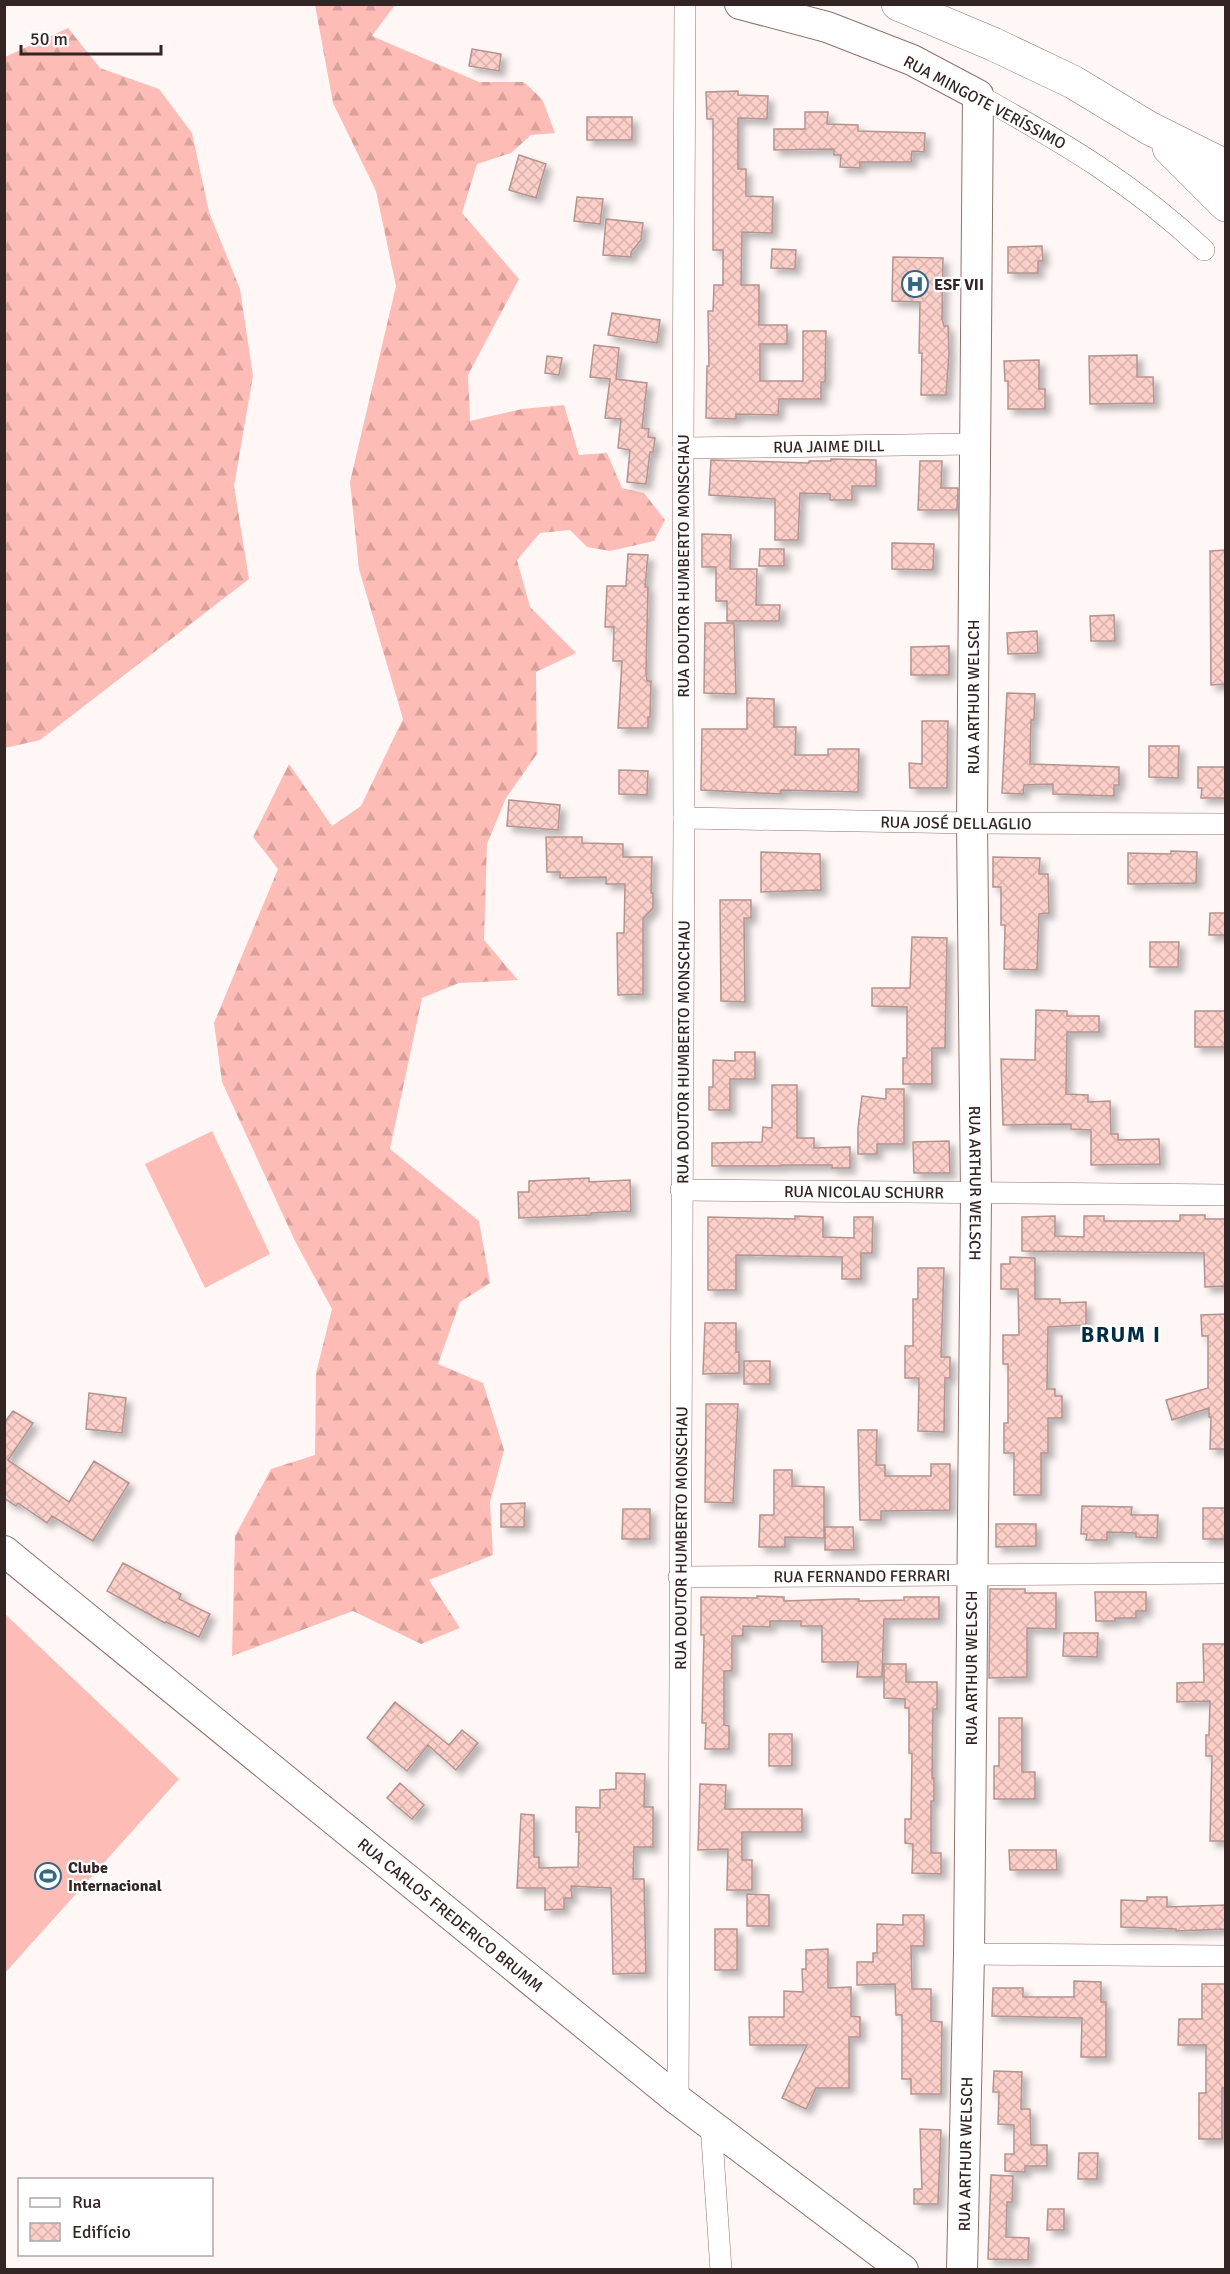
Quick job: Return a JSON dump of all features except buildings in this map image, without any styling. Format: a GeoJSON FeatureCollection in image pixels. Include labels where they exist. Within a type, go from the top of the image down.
{"type":"FeatureCollection","features":[{"type":"Feature","properties":{"kind":"highway"},"geometry":{"type":"LineString","coordinates":[[898,4],[993,44],[1073,82],[1149,128],[1223,166]]}},
{"type":"Feature","properties":{"kind":"highway"},"geometry":{"type":"LineString","coordinates":[[1149,128],[1226,205]]}},
{"type":"Feature","properties":{"kind":"street","name":"RUA DOUTOR HUMBERTO MONSCHAU"},"geometry":{"type":"LineString","coordinates":[[678,2100],[685,4]]}},
{"type":"Feature","properties":{"kind":"street","name":"RUA MINGOTE VERÍSSIMO"},"geometry":{"type":"LineString","coordinates":[[740,4],[827,27],[912,60],[1062,142],[1112,174],[1156,207],[1204,250]]}},
{"type":"Feature","properties":{"kind":"street","name":"RUA ARTHUR WELSCH"},"geometry":{"type":"LineString","coordinates":[[962,2270],[969,1954],[976,1194],[972,823],[978,96]]}},
{"type":"Feature","properties":{"kind":"street","name":"RUA JAIME DILL"},"geometry":{"type":"LineString","coordinates":[[683,448],[974,444]]}},
{"type":"Feature","properties":{"kind":"street","name":"RUA JOSÉ DELLAGLIO"},"geometry":{"type":"LineString","coordinates":[[684,818],[972,823],[1226,824]]}},
{"type":"Feature","properties":{"kind":"street","name":"RUA NICOLAU SCHURR"},"geometry":{"type":"LineString","coordinates":[[681,1190],[1226,1195]]}},
{"type":"Feature","properties":{"kind":"street","name":"RUA CARLOS FREDERICO BRUMM"},"geometry":{"type":"LineString","coordinates":[[4,1551],[678,2100],[903,2270]]}},
{"type":"Feature","properties":{"kind":"street","name":"RUA FERNANDO FERRARI"},"geometry":{"type":"LineString","coordinates":[[679,1577],[971,1573],[1226,1573]]}},
{"type":"Feature","properties":{"kind":"street"},"geometry":{"type":"LineString","coordinates":[[969,1954],[1226,1956]]}},
{"type":"Feature","properties":{"kind":"street"},"geometry":{"type":"LineString","coordinates":[[711,2124],[721,2270]]}},
{"type":"Feature","properties":{"kind":"green space"},"geometry":{"type":"Polygon","coordinates":[[[315,5],[395,5],[372,36],[479,82],[524,82],[542,99],[555,133],[531,135],[511,153],[477,164],[462,213],[519,279],[468,375],[470,421],[522,409],[564,405],[579,455],[607,453],[622,488],[644,493],[665,520],[654,541],[610,551],[587,547],[570,530],[540,533],[517,560],[530,607],[576,653],[536,672],[537,754],[506,798],[487,844],[484,940],[518,980],[459,983],[422,998],[390,1149],[479,1221],[490,1283],[460,1302],[438,1364],[483,1383],[504,1450],[490,1502],[493,1555],[429,1580],[460,1628],[421,1644],[353,1611],[232,1656],[235,1536],[271,1469],[315,1455],[316,1373],[332,1309],[295,1241],[222,1082],[214,1023],[278,869],[253,837],[289,764],[332,826],[361,806],[403,719],[359,569],[350,482],[396,286],[376,191],[333,103],[315,5]]]}},
{"type":"Feature","properties":{"kind":"green space"},"geometry":{"type":"Polygon","coordinates":[[[68,28],[100,68],[159,89],[192,133],[209,212],[240,289],[253,376],[234,486],[249,579],[40,740],[5,748],[5,57],[68,28]]]}},
{"type":"Feature","properties":{"kind":"green space"},"geometry":{"type":"Polygon","coordinates":[[[212,1131],[270,1254],[205,1288],[145,1164],[212,1131]]]}},
{"type":"Feature","properties":{"kind":"green space","name":"Clube Internacional"},"geometry":{"type":"Polygon","coordinates":[[[5,1614],[179,1779],[5,1973],[5,1614]]]}},
{"type":"Feature","properties":{"kind":"place","name":"ESF VII"},"geometry":{"type":"Point","coordinates":[915,284]}},
{"type":"Feature","properties":{"kind":"place","name":"Clube Internacional"},"geometry":{"type":"Point","coordinates":[48,1876]}},
{"type":"Feature","properties":{"kind":"district","name":"BRUM I"},"geometry":{"type":"Point","coordinates":[1121,1334]}}]}
